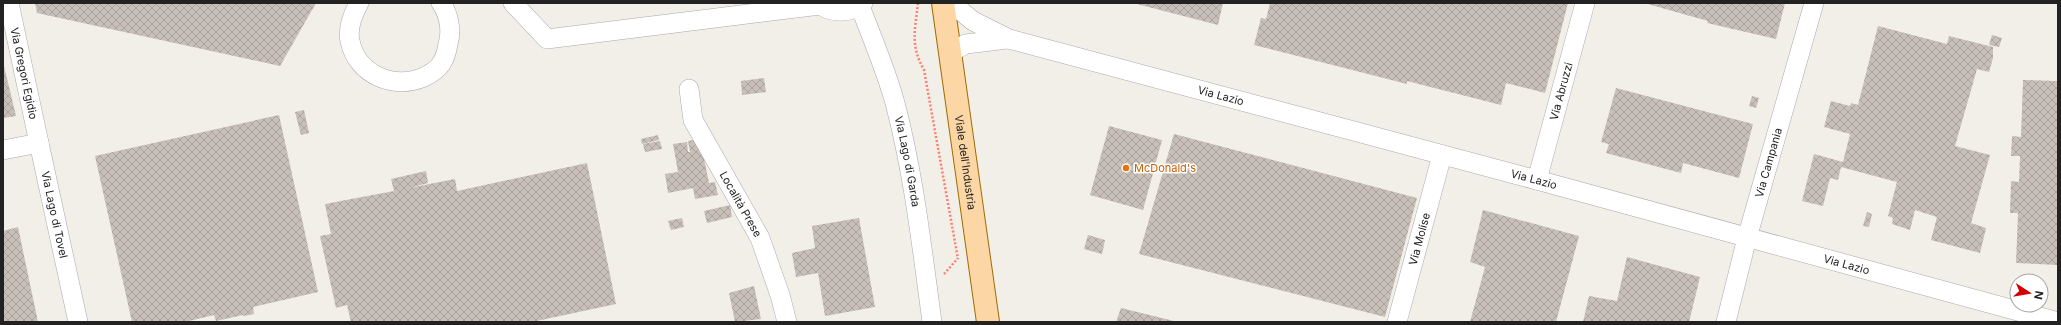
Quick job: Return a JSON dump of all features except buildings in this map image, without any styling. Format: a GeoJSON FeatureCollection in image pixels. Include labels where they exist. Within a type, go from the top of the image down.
{"type":"FeatureCollection","features":[{"type":"Feature","properties":{"kind":"main road","name":"Viale dell'Industria"},"geometry":{"type":"LineString","coordinates":[[943,3],[988,322]]}},
{"type":"Feature","properties":{"kind":"street","name":"Via Gregori Egidio"},"geometry":{"type":"LineString","coordinates":[[9,3],[40,143]]}},
{"type":"Feature","properties":{"kind":"street"},"geometry":{"type":"LineString","coordinates":[[359,3],[353,14],[350,29],[350,41],[355,55],[375,77],[391,82],[406,82],[430,74],[440,65],[450,39],[449,24],[441,3]]}},
{"type":"Feature","properties":{"kind":"street"},"geometry":{"type":"LineString","coordinates":[[513,3],[547,39],[819,4],[829,10],[840,12],[862,5]]}},
{"type":"Feature","properties":{"kind":"street"},"geometry":{"type":"LineString","coordinates":[[951,3],[973,21],[1009,39]]}},
{"type":"Feature","properties":{"kind":"street","name":"Via Abruzzi"},"geometry":{"type":"LineString","coordinates":[[1537,180],[1585,3]]}},
{"type":"Feature","properties":{"kind":"street","name":"Via Campania"},"geometry":{"type":"LineString","coordinates":[[1726,322],[1746,238],[1814,3]]}},
{"type":"Feature","properties":{"kind":"street","name":"Via Lago di Garda"},"geometry":{"type":"LineString","coordinates":[[862,5],[897,111],[910,172],[932,322]]}},
{"type":"Feature","properties":{"kind":"street"},"geometry":{"type":"LineString","coordinates":[[949,53],[966,44],[1009,39]]}},
{"type":"Feature","properties":{"kind":"street","name":"Via Lazio"},"geometry":{"type":"LineString","coordinates":[[1009,39],[1537,180],[2058,322]]}},
{"type":"Feature","properties":{"kind":"street","name":"Località Prese"},"geometry":{"type":"LineString","coordinates":[[689,89],[693,120],[760,238],[788,322]]}},
{"type":"Feature","properties":{"kind":"street"},"geometry":{"type":"LineString","coordinates":[[3,150],[40,143]]}},
{"type":"Feature","properties":{"kind":"street","name":"Via Lago di Tovel"},"geometry":{"type":"LineString","coordinates":[[40,143],[78,322]]}},
{"type":"Feature","properties":{"kind":"street","name":"Via Molise"},"geometry":{"type":"LineString","coordinates":[[1397,322],[1442,155]]}},
{"type":"Feature","properties":{"kind":"path"},"geometry":{"type":"LineString","coordinates":[[918,3],[914,24],[914,42],[917,58],[924,70],[960,265]]}},
{"type":"Feature","properties":{"kind":"place","name":"McDonald's"},"geometry":{"type":"Point","coordinates":[1126,168]}}]}
